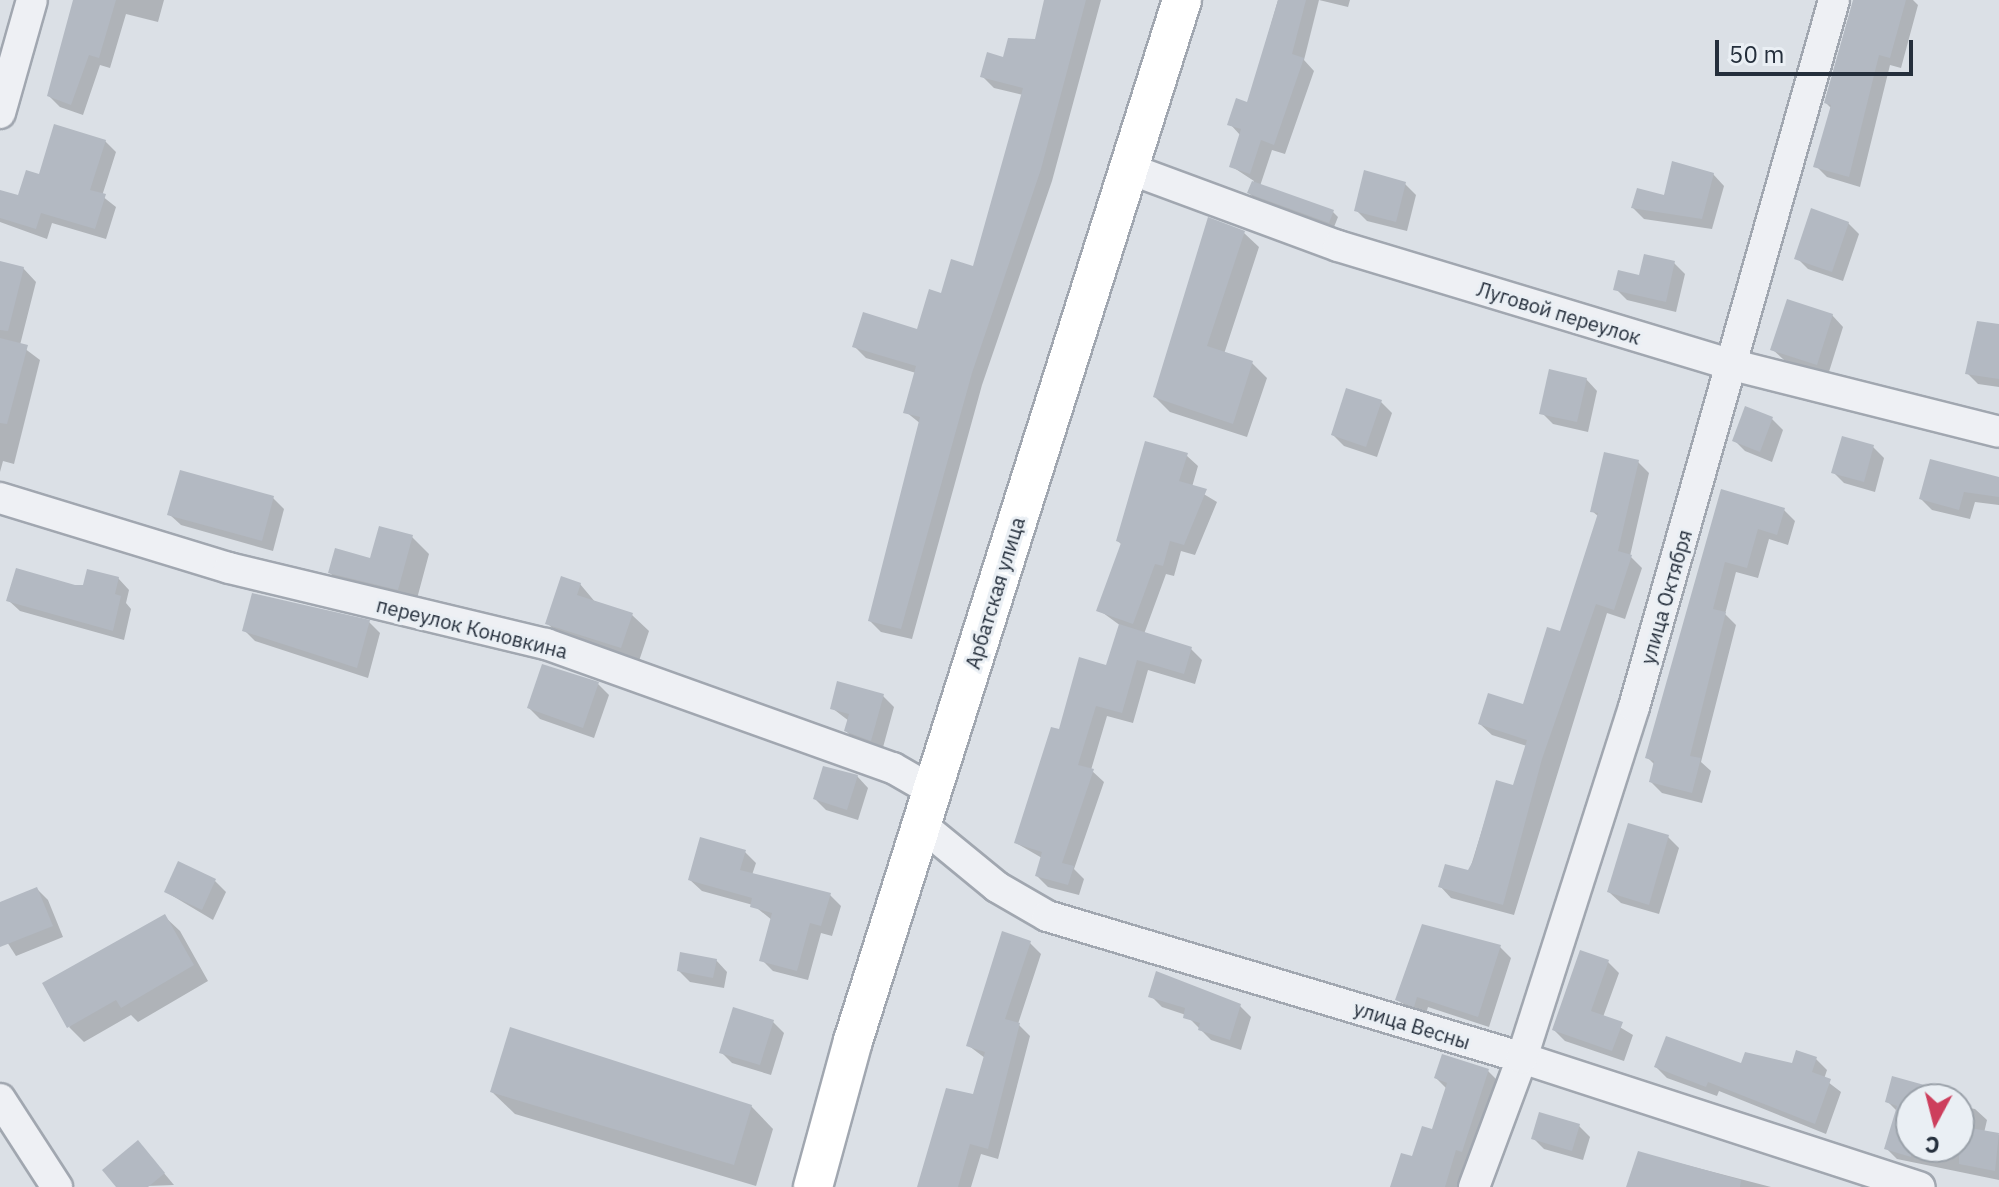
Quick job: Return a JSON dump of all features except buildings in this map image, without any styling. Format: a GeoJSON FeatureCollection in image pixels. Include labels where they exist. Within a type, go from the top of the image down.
{"type":"FeatureCollection","features":[{"type":"Feature","properties":{"kind":"main road","name":"Арбатская улица"},"geometry":{"type":"LineString","coordinates":[[813,1187],[853,1041],[1182,0]]}},
{"type":"Feature","properties":{"kind":"street"},"geometry":{"type":"LineString","coordinates":[[0,113],[32,0]]}},
{"type":"Feature","properties":{"kind":"street","name":"улица Октября"},"geometry":{"type":"LineString","coordinates":[[1474,1187],[1522,1058],[1634,707],[1834,0]]}},
{"type":"Feature","properties":{"kind":"street","name":"Луговой переулок"},"geometry":{"type":"LineString","coordinates":[[1127,168],[1338,246],[1733,365],[1908,414],[1999,432]]}},
{"type":"Feature","properties":{"kind":"street","name":"переулок Коновкина"},"geometry":{"type":"LineString","coordinates":[[0,498],[229,568],[546,644],[893,768],[928,809]]}},
{"type":"Feature","properties":{"kind":"street","name":"улица Весны"},"geometry":{"type":"LineString","coordinates":[[928,809],[997,887],[1047,916],[1522,1058],[1920,1187]]}},
{"type":"Feature","properties":{"kind":"street"},"geometry":{"type":"LineString","coordinates":[[0,1099],[57,1187]]}}]}
